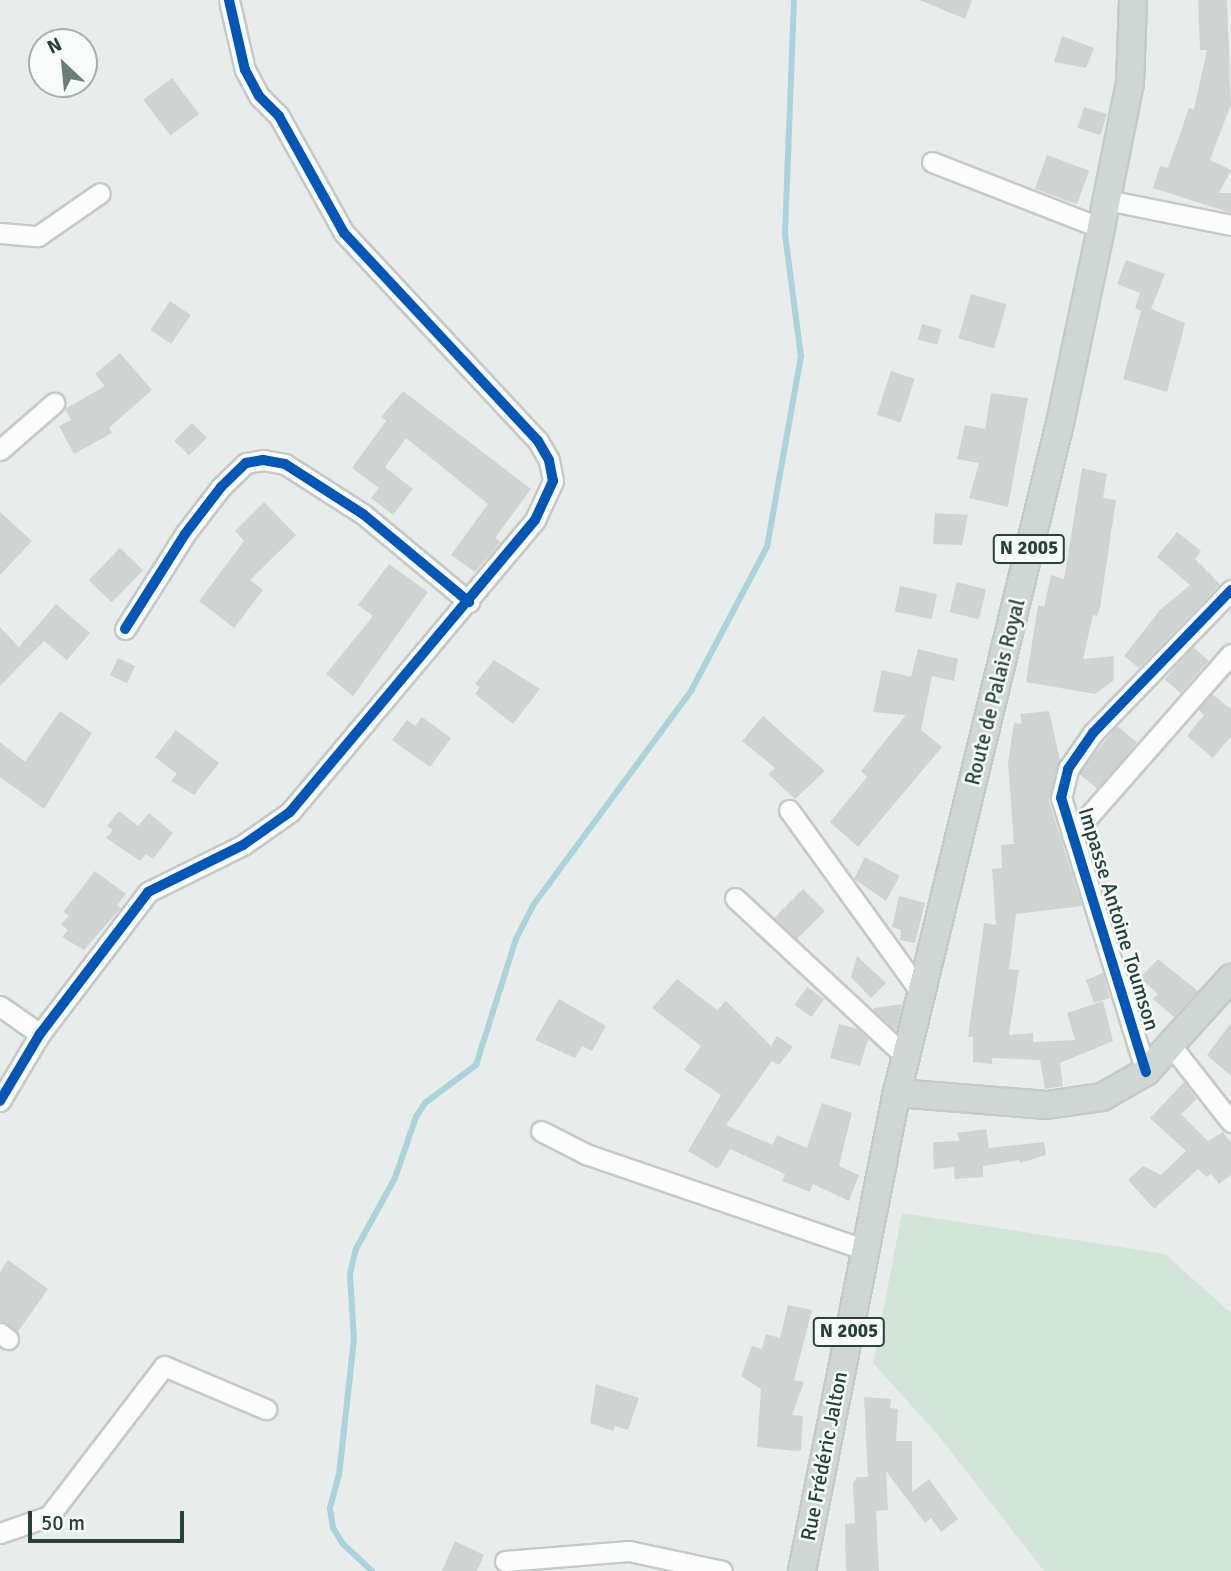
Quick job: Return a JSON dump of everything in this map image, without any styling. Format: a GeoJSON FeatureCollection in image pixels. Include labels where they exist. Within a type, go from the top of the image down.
{"type":"FeatureCollection","features":[{"type":"Feature","properties":{"kind":"main road","name":"Route de Palais Royal"},"geometry":{"type":"LineString","coordinates":[[897,1093],[1057,436],[1130,83],[1133,0]]}},
{"type":"Feature","properties":{"kind":"main road"},"geometry":{"type":"LineString","coordinates":[[897,1093],[1033,1104],[1079,1102],[1125,1086],[1146,1072],[1231,978]]}},
{"type":"Feature","properties":{"kind":"main road","name":"Rue Frédéric Jalton"},"geometry":{"type":"LineString","coordinates":[[802,1571],[897,1093]]}},
{"type":"Feature","properties":{"kind":"street"},"geometry":{"type":"LineString","coordinates":[[0,1101],[40,1034],[148,892],[243,845],[290,812],[469,602],[547,499],[553,481],[549,460],[538,442],[344,233],[285,127],[245,70],[229,0]]}},
{"type":"Feature","properties":{"kind":"street"},"geometry":{"type":"LineString","coordinates":[[932,163],[1101,228]]}},
{"type":"Feature","properties":{"kind":"street"},"geometry":{"type":"LineString","coordinates":[[0,233],[38,236],[100,194]]}},
{"type":"Feature","properties":{"kind":"street"},"geometry":{"type":"LineString","coordinates":[[1107,200],[1231,225]]}},
{"type":"Feature","properties":{"kind":"street"},"geometry":{"type":"LineString","coordinates":[[0,450],[54,403]]}},
{"type":"Feature","properties":{"kind":"street"},"geometry":{"type":"LineString","coordinates":[[125,629],[185,534],[221,487],[246,463],[263,460],[285,464],[363,514],[469,602]]}},
{"type":"Feature","properties":{"kind":"street","name":"Impasse Antoine Toumson"},"geometry":{"type":"LineString","coordinates":[[1146,1072],[1061,798],[1068,769],[1093,733],[1231,590]]}},
{"type":"Feature","properties":{"kind":"street"},"geometry":{"type":"LineString","coordinates":[[1072,835],[1231,654]]}},
{"type":"Feature","properties":{"kind":"street"},"geometry":{"type":"LineString","coordinates":[[789,810],[922,994]]}},
{"type":"Feature","properties":{"kind":"street"},"geometry":{"type":"LineString","coordinates":[[735,898],[906,1057]]}},
{"type":"Feature","properties":{"kind":"street"},"geometry":{"type":"LineString","coordinates":[[0,1006],[40,1034]]}},
{"type":"Feature","properties":{"kind":"street"},"geometry":{"type":"LineString","coordinates":[[1170,1045],[1231,1122]]}},
{"type":"Feature","properties":{"kind":"street"},"geometry":{"type":"LineString","coordinates":[[541,1131],[586,1154],[866,1250]]}},
{"type":"Feature","properties":{"kind":"street"},"geometry":{"type":"LineString","coordinates":[[0,1533],[49,1516],[93,1463],[155,1373],[168,1365],[266,1409]]}},
{"type":"Feature","properties":{"kind":"street"},"geometry":{"type":"LineString","coordinates":[[505,1561],[619,1551],[722,1571]]}},
{"type":"Feature","properties":{"kind":"green space"},"geometry":{"type":"Polygon","coordinates":[[[902,1213],[1165,1254],[1231,1313],[1231,1571],[1044,1571],[938,1435],[873,1363],[902,1213]]]}},
{"type":"Feature","properties":{"kind":"building"},"geometry":{"type":"Polygon","coordinates":[[[920,0],[972,0],[965,19],[920,0]]]}},
{"type":"Feature","properties":{"kind":"building"},"geometry":{"type":"Polygon","coordinates":[[[1198,0],[1227,0],[1231,104],[1210,160],[1231,170],[1219,193],[1231,193],[1231,213],[1153,188],[1160,166],[1168,168],[1189,108],[1194,109],[1207,50],[1200,50],[1198,0]]]}},
{"type":"Feature","properties":{"kind":"building"},"geometry":{"type":"Polygon","coordinates":[[[1062,36],[1094,48],[1086,68],[1054,62],[1062,36]]]}},
{"type":"Feature","properties":{"kind":"building"},"geometry":{"type":"Polygon","coordinates":[[[172,78],[199,114],[170,136],[143,100],[172,78]]]}},
{"type":"Feature","properties":{"kind":"building"},"geometry":{"type":"Polygon","coordinates":[[[1084,107],[1107,114],[1101,135],[1078,128],[1084,107]]]}},
{"type":"Feature","properties":{"kind":"building"},"geometry":{"type":"Polygon","coordinates":[[[1047,155],[1089,170],[1077,204],[1035,189],[1047,155]]]}},
{"type":"Feature","properties":{"kind":"building"},"geometry":{"type":"Polygon","coordinates":[[[1126,260],[1165,274],[1151,309],[1185,323],[1167,392],[1123,379],[1141,311],[1135,308],[1140,293],[1117,284],[1126,260]]]}},
{"type":"Feature","properties":{"kind":"building"},"geometry":{"type":"Polygon","coordinates":[[[971,294],[1007,304],[994,348],[958,338],[971,294]]]}},
{"type":"Feature","properties":{"kind":"building"},"geometry":{"type":"Polygon","coordinates":[[[170,301],[191,315],[171,344],[150,330],[170,301]]]}},
{"type":"Feature","properties":{"kind":"building"},"geometry":{"type":"Polygon","coordinates":[[[922,324],[941,329],[937,345],[918,339],[922,324]]]}},
{"type":"Feature","properties":{"kind":"building"},"geometry":{"type":"Polygon","coordinates":[[[120,353],[152,390],[109,428],[112,433],[74,454],[59,426],[71,420],[65,409],[105,386],[95,374],[120,353]]]}},
{"type":"Feature","properties":{"kind":"building"},"geometry":{"type":"Polygon","coordinates":[[[891,371],[915,379],[901,422],[877,415],[891,371]]]}},
{"type":"Feature","properties":{"kind":"building"},"geometry":{"type":"Polygon","coordinates":[[[403,391],[531,489],[495,538],[501,542],[475,572],[451,555],[488,504],[406,438],[385,467],[413,489],[393,515],[371,498],[379,488],[352,468],[386,421],[381,417],[403,391]]]}},
{"type":"Feature","properties":{"kind":"building"},"geometry":{"type":"Polygon","coordinates":[[[991,393],[1028,398],[1008,507],[969,498],[979,463],[957,459],[965,425],[985,429],[991,393]]]}},
{"type":"Feature","properties":{"kind":"building"},"geometry":{"type":"Polygon","coordinates":[[[192,423],[207,438],[189,456],[174,441],[192,423]]]}},
{"type":"Feature","properties":{"kind":"building"},"geometry":{"type":"Polygon","coordinates":[[[1082,468],[1107,474],[1103,498],[1116,500],[1100,607],[1097,616],[1093,615],[1083,659],[1114,656],[1114,680],[1095,694],[1026,682],[1038,605],[1044,607],[1051,575],[1064,579],[1082,468]]]}},
{"type":"Feature","properties":{"kind":"building"},"geometry":{"type":"Polygon","coordinates":[[[264,502],[296,535],[250,580],[263,590],[234,628],[199,601],[244,541],[235,531],[264,502]]]}},
{"type":"Feature","properties":{"kind":"building"},"geometry":{"type":"Polygon","coordinates":[[[0,512],[32,541],[0,575],[0,512]]]}},
{"type":"Feature","properties":{"kind":"building"},"geometry":{"type":"Polygon","coordinates":[[[935,513],[968,515],[962,545],[933,544],[935,513]]]}},
{"type":"Feature","properties":{"kind":"building"},"geometry":{"type":"Polygon","coordinates":[[[1177,532],[1201,551],[1195,559],[1220,584],[1139,668],[1124,656],[1160,610],[1190,585],[1157,557],[1177,532]]]}},
{"type":"Feature","properties":{"kind":"building"},"geometry":{"type":"Polygon","coordinates":[[[120,548],[143,570],[112,603],[89,580],[120,548]]]}},
{"type":"Feature","properties":{"kind":"building"},"geometry":{"type":"Polygon","coordinates":[[[389,564],[428,592],[353,696],[326,674],[373,616],[358,605],[389,564]]]}},
{"type":"Feature","properties":{"kind":"building"},"geometry":{"type":"Polygon","coordinates":[[[957,582],[986,589],[979,619],[950,612],[957,582]]]}},
{"type":"Feature","properties":{"kind":"building"},"geometry":{"type":"Polygon","coordinates":[[[900,586],[937,594],[932,619],[895,611],[900,586]]]}},
{"type":"Feature","properties":{"kind":"building"},"geometry":{"type":"Polygon","coordinates":[[[56,604],[90,633],[67,660],[44,641],[0,686],[0,627],[19,647],[56,604]]]}},
{"type":"Feature","properties":{"kind":"building"},"geometry":{"type":"Polygon","coordinates":[[[1193,647],[1209,661],[1181,693],[1165,679],[1193,647]]]}},
{"type":"Feature","properties":{"kind":"building"},"geometry":{"type":"Polygon","coordinates":[[[918,649],[958,659],[954,681],[932,676],[921,730],[942,747],[858,847],[830,822],[867,777],[861,771],[906,715],[873,712],[882,670],[911,677],[918,649]]]}},
{"type":"Feature","properties":{"kind":"building"},"geometry":{"type":"Polygon","coordinates":[[[118,658],[135,666],[127,683],[110,675],[118,658]]]}},
{"type":"Feature","properties":{"kind":"building"},"geometry":{"type":"Polygon","coordinates":[[[494,660],[540,689],[513,724],[475,694],[480,687],[475,684],[494,660]]]}},
{"type":"Feature","properties":{"kind":"building"},"geometry":{"type":"Polygon","coordinates":[[[1212,694],[1231,709],[1231,736],[1213,758],[1187,736],[1204,715],[1199,710],[1212,694]]]}},
{"type":"Feature","properties":{"kind":"building"},"geometry":{"type":"Polygon","coordinates":[[[60,711],[92,733],[44,809],[0,777],[0,742],[25,762],[60,711]]]}},
{"type":"Feature","properties":{"kind":"building"},"geometry":{"type":"Polygon","coordinates":[[[1049,711],[1060,760],[1049,801],[1082,906],[1016,914],[1009,969],[1019,970],[1009,1035],[1033,1033],[1033,1042],[1075,1040],[1067,1013],[1103,1001],[1113,1041],[1060,1063],[1063,1086],[1045,1089],[1040,1060],[992,1058],[992,1064],[973,1062],[973,1037],[968,1037],[984,923],[996,925],[992,869],[1002,868],[1001,845],[1014,844],[1008,763],[1014,723],[1022,724],[1020,714],[1049,711]]]}},
{"type":"Feature","properties":{"kind":"building"},"geometry":{"type":"Polygon","coordinates":[[[763,716],[825,771],[795,799],[768,774],[775,768],[742,741],[763,716]]]}},
{"type":"Feature","properties":{"kind":"building"},"geometry":{"type":"Polygon","coordinates":[[[422,717],[451,738],[430,767],[392,740],[407,720],[415,726],[422,717]]]}},
{"type":"Feature","properties":{"kind":"building"},"geometry":{"type":"Polygon","coordinates":[[[1117,726],[1137,742],[1099,790],[1079,773],[1117,726]]]}},
{"type":"Feature","properties":{"kind":"building"},"geometry":{"type":"Polygon","coordinates":[[[176,730],[219,763],[194,795],[171,781],[177,774],[155,757],[176,730]]]}},
{"type":"Feature","properties":{"kind":"building"},"geometry":{"type":"Polygon","coordinates":[[[119,811],[138,826],[149,813],[173,833],[153,859],[146,854],[140,861],[106,838],[113,830],[107,826],[119,811]]]}},
{"type":"Feature","properties":{"kind":"building"},"geometry":{"type":"Polygon","coordinates":[[[865,857],[900,876],[886,901],[854,879],[865,857]]]}},
{"type":"Feature","properties":{"kind":"building"},"geometry":{"type":"Polygon","coordinates":[[[95,871],[126,894],[117,905],[121,908],[84,950],[62,937],[68,930],[61,924],[69,916],[63,912],[95,871]]]}},
{"type":"Feature","properties":{"kind":"building"},"geometry":{"type":"Polygon","coordinates":[[[803,889],[825,911],[796,940],[774,918],[803,889]]]}},
{"type":"Feature","properties":{"kind":"building"},"geometry":{"type":"Polygon","coordinates":[[[899,896],[925,903],[915,943],[900,940],[901,930],[892,927],[899,896]]]}},
{"type":"Feature","properties":{"kind":"building"},"geometry":{"type":"Polygon","coordinates":[[[857,956],[886,983],[871,998],[851,977],[857,956]]]}},
{"type":"Feature","properties":{"kind":"building"},"geometry":{"type":"Polygon","coordinates":[[[1158,959],[1198,991],[1174,1017],[1153,999],[1158,994],[1140,978],[1158,959]]]}},
{"type":"Feature","properties":{"kind":"building"},"geometry":{"type":"Polygon","coordinates":[[[1103,973],[1110,998],[1094,1003],[1086,980],[1103,973]]]}},
{"type":"Feature","properties":{"kind":"building"},"geometry":{"type":"Polygon","coordinates":[[[677,979],[717,1010],[726,1001],[771,1046],[777,1036],[793,1047],[779,1065],[772,1061],[726,1125],[773,1145],[777,1135],[807,1148],[822,1103],[852,1113],[839,1166],[859,1175],[849,1201],[813,1184],[810,1192],[782,1181],[785,1174],[730,1149],[718,1169],[688,1151],[721,1095],[684,1070],[701,1046],[652,1008],[677,979]]]}},
{"type":"Feature","properties":{"kind":"building"},"geometry":{"type":"Polygon","coordinates":[[[807,987],[824,999],[812,1017],[794,1005],[807,987]]]}},
{"type":"Feature","properties":{"kind":"building"},"geometry":{"type":"Polygon","coordinates":[[[559,999],[606,1026],[592,1051],[582,1046],[575,1058],[535,1040],[559,999]]]}},
{"type":"Feature","properties":{"kind":"building"},"geometry":{"type":"Polygon","coordinates":[[[902,1004],[896,1031],[873,1010],[874,1008],[902,1004]]]}},
{"type":"Feature","properties":{"kind":"building"},"geometry":{"type":"Polygon","coordinates":[[[1231,1023],[1231,1076],[1207,1055],[1231,1023]]]}},
{"type":"Feature","properties":{"kind":"building"},"geometry":{"type":"Polygon","coordinates":[[[839,1024],[858,1029],[868,1039],[860,1066],[830,1058],[839,1024]]]}},
{"type":"Feature","properties":{"kind":"building"},"geometry":{"type":"Polygon","coordinates":[[[1184,1082],[1197,1099],[1181,1114],[1208,1141],[1223,1132],[1231,1143],[1231,1175],[1219,1184],[1211,1174],[1206,1177],[1198,1169],[1154,1209],[1128,1180],[1143,1166],[1161,1175],[1186,1151],[1150,1118],[1184,1082]]]}},
{"type":"Feature","properties":{"kind":"building"},"geometry":{"type":"Polygon","coordinates":[[[986,1129],[989,1148],[1044,1142],[1046,1155],[1020,1163],[1019,1160],[983,1166],[983,1177],[955,1179],[954,1167],[934,1169],[933,1142],[960,1141],[957,1133],[986,1129]]]}},
{"type":"Feature","properties":{"kind":"building"},"geometry":{"type":"Polygon","coordinates":[[[8,1260],[48,1289],[18,1332],[0,1321],[0,1272],[8,1260]]]}},
{"type":"Feature","properties":{"kind":"building"},"geometry":{"type":"Polygon","coordinates":[[[788,1305],[812,1310],[794,1380],[804,1382],[792,1415],[803,1416],[801,1450],[795,1451],[757,1447],[761,1389],[741,1376],[752,1346],[762,1349],[766,1334],[780,1338],[788,1305]]]}},
{"type":"Feature","properties":{"kind":"building"},"geometry":{"type":"Polygon","coordinates":[[[596,1384],[639,1398],[628,1430],[615,1426],[613,1431],[590,1423],[596,1384]]]}},
{"type":"Feature","properties":{"kind":"building"},"geometry":{"type":"Polygon","coordinates":[[[864,1397],[891,1399],[890,1408],[898,1409],[896,1441],[912,1441],[912,1492],[929,1479],[958,1519],[941,1532],[931,1518],[925,1523],[886,1471],[888,1510],[876,1511],[879,1571],[846,1571],[845,1524],[855,1523],[853,1483],[857,1477],[868,1477],[864,1397]]]}},
{"type":"Feature","properties":{"kind":"building"},"geometry":{"type":"Polygon","coordinates":[[[455,1541],[484,1555],[477,1571],[442,1571],[455,1541]]]}},
{"type":"Feature","properties":{"kind":"waterway"},"geometry":{"type":"LineString","coordinates":[[372,1571],[343,1544],[333,1528],[330,1508],[339,1475],[354,1340],[350,1274],[356,1249],[395,1178],[416,1117],[425,1103],[476,1065],[516,939],[534,904],[691,691],[767,547],[801,357],[785,234],[794,0]]}},
{"type":"Feature","properties":{"kind":"cycle path"},"geometry":{"type":"LineString","coordinates":[[0,1101],[40,1034],[148,892],[243,845],[290,812],[535,520],[553,481],[549,460],[538,441],[344,233],[279,116],[259,96],[245,70],[229,0]]}},
{"type":"Feature","properties":{"kind":"cycle path"},"geometry":{"type":"LineString","coordinates":[[125,629],[185,534],[221,487],[246,463],[263,460],[285,464],[363,514],[469,602]]}},
{"type":"Feature","properties":{"kind":"cycle path"},"geometry":{"type":"LineString","coordinates":[[1146,1072],[1061,798],[1068,769],[1093,733],[1231,590]]}}]}
